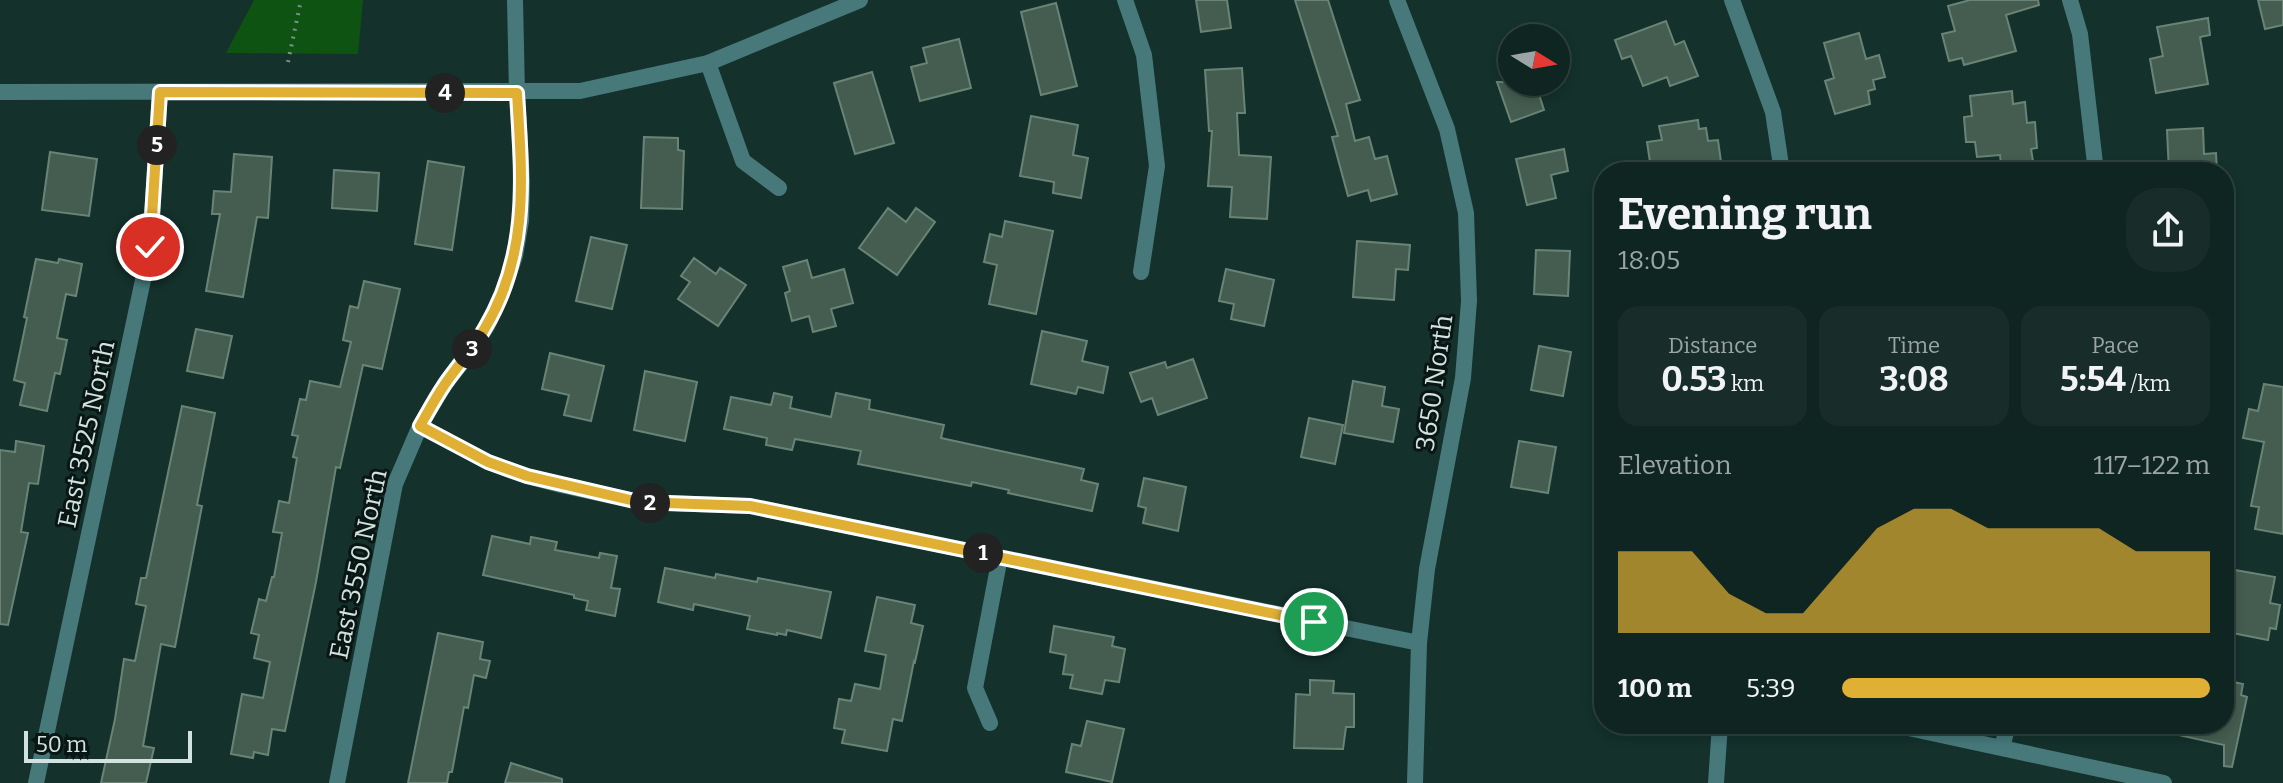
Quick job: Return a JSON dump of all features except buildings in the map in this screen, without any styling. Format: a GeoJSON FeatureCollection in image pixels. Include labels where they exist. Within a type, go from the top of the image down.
{"type":"FeatureCollection","features":[{"type":"Feature","properties":{"kind":"street","name":"East 3550 North"},"geometry":{"type":"LineString","coordinates":[[337,783],[395,484],[420,426],[446,382],[487,326],[515,256],[521,221],[522,182],[515,0]]}},
{"type":"Feature","properties":{"kind":"street"},"geometry":{"type":"LineString","coordinates":[[0,92],[580,91],[708,63],[860,0]]}},
{"type":"Feature","properties":{"kind":"street"},"geometry":{"type":"LineString","coordinates":[[1125,0],[1144,55],[1157,166],[1141,272]]}},
{"type":"Feature","properties":{"kind":"street","name":"3650 North"},"geometry":{"type":"LineString","coordinates":[[1397,0],[1447,129],[1466,213],[1469,301],[1463,378],[1427,569],[1419,643],[1415,783]]}},
{"type":"Feature","properties":{"kind":"street"},"geometry":{"type":"LineString","coordinates":[[1732,0],[1773,112],[1780,162]]}},
{"type":"Feature","properties":{"kind":"street"},"geometry":{"type":"LineString","coordinates":[[2070,0],[2080,34],[2095,162]]}},
{"type":"Feature","properties":{"kind":"street"},"geometry":{"type":"LineString","coordinates":[[708,63],[743,161],[779,188]]}},
{"type":"Feature","properties":{"kind":"street","name":"East 3525 North"},"geometry":{"type":"LineString","coordinates":[[36,783],[150,247],[160,92]]}},
{"type":"Feature","properties":{"kind":"street"},"geometry":{"type":"LineString","coordinates":[[420,426],[488,462],[527,476],[639,502],[750,506],[1419,643]]}},
{"type":"Feature","properties":{"kind":"street"},"geometry":{"type":"LineString","coordinates":[[990,723],[975,688],[1000,557]]}},
{"type":"Feature","properties":{"kind":"street"},"geometry":{"type":"LineString","coordinates":[[1716,783],[1719,734]]}},
{"type":"Feature","properties":{"kind":"street"},"geometry":{"type":"LineString","coordinates":[[1937,734],[2164,783]]}},
{"type":"Feature","properties":{"kind":"street"},"geometry":{"type":"LineString","coordinates":[[2002,748],[2006,734]]}},
{"type":"Feature","properties":{"kind":"path"},"geometry":{"type":"LineString","coordinates":[[288,62],[301,0]]}},
{"type":"Feature","properties":{"kind":"green space"},"geometry":{"type":"Polygon","coordinates":[[[254,0],[363,0],[358,54],[226,53],[254,0]]]}},
{"type":"Feature","properties":{"kind":"route"},"geometry":{"type":"LineString","coordinates":[[150,247],[160,92],[517,93],[522,182],[521,221],[515,256],[487,326],[446,382],[420,426],[488,462],[561,485],[639,502],[750,506],[1314,622]]}}]}
